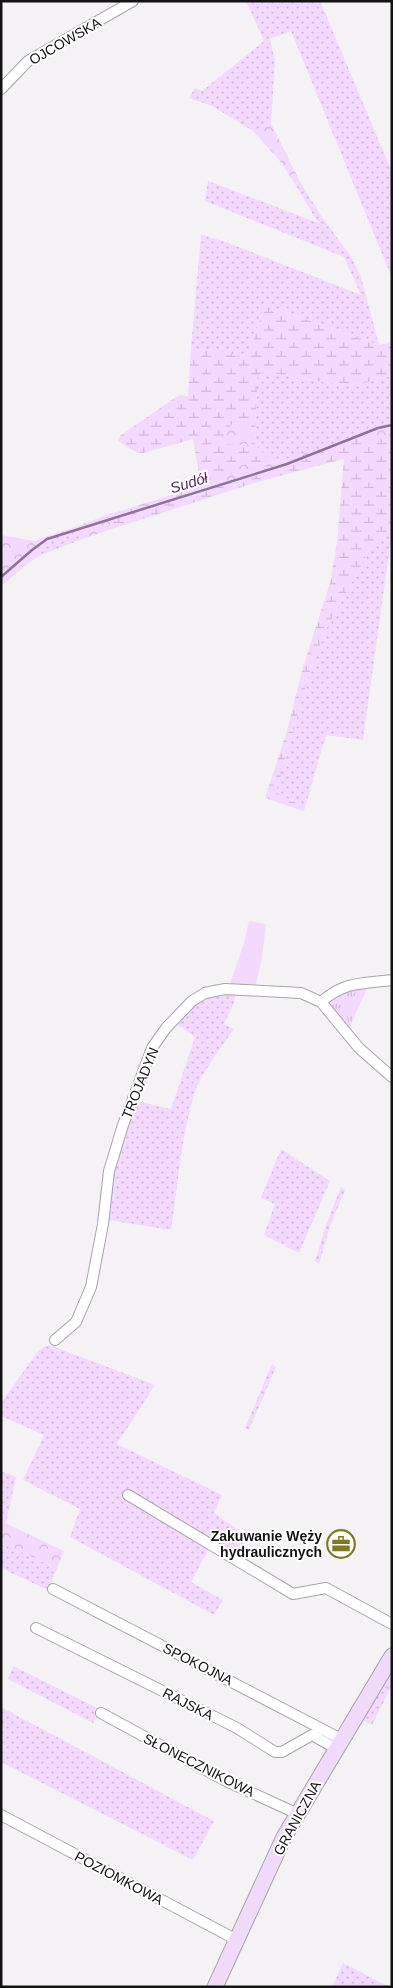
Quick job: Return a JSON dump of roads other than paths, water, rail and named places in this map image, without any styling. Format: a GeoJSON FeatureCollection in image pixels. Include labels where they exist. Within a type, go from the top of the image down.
{"type":"FeatureCollection","features":[{"type":"Feature","properties":{"kind":"street","name":"OJCOWSKA"},"geometry":{"type":"LineString","coordinates":[[1,89],[24,66],[133,1]]}},
{"type":"Feature","properties":{"kind":"street"},"geometry":{"type":"LineString","coordinates":[[321,1002],[334,990],[346,986],[392,980]]}},
{"type":"Feature","properties":{"kind":"street","name":"TROJADYN"},"geometry":{"type":"LineString","coordinates":[[55,1340],[76,1322],[91,1287],[110,1171],[143,1070],[152,1048],[166,1028],[192,1001],[205,993],[218,989],[301,993],[321,1002],[359,1048],[392,1077]]}},
{"type":"Feature","properties":{"kind":"street"},"geometry":{"type":"LineString","coordinates":[[128,1495],[293,1594],[326,1588],[392,1624]]}},
{"type":"Feature","properties":{"kind":"street","name":"SPOKOJNA"},"geometry":{"type":"LineString","coordinates":[[53,1589],[340,1744]]}},
{"type":"Feature","properties":{"kind":"street","name":"RAJSKA"},"geometry":{"type":"LineString","coordinates":[[36,1628],[237,1728],[275,1752],[282,1752],[312,1735],[340,1744]]}},
{"type":"Feature","properties":{"kind":"street","name":"GRANICZNA"},"geometry":{"type":"LineString","coordinates":[[215,1987],[280,1845],[392,1656]]}},
{"type":"Feature","properties":{"kind":"street","name":"SŁONECZNIKOWA"},"geometry":{"type":"LineString","coordinates":[[101,1713],[226,1781],[298,1814]]}},
{"type":"Feature","properties":{"kind":"street","name":"POZIOMKOWA"},"geometry":{"type":"LineString","coordinates":[[1,1815],[237,1940]]}},
{"type":"Feature","properties":{"kind":"waterway","name":"Sudół"},"geometry":{"type":"LineString","coordinates":[[1,577],[47,539],[287,464],[378,428],[392,425]]}},
{"type":"Feature","properties":{"kind":"place","name":"Zakuwanie Węży hydraulicznych"},"geometry":{"type":"Point","coordinates":[341,1544]}}]}
